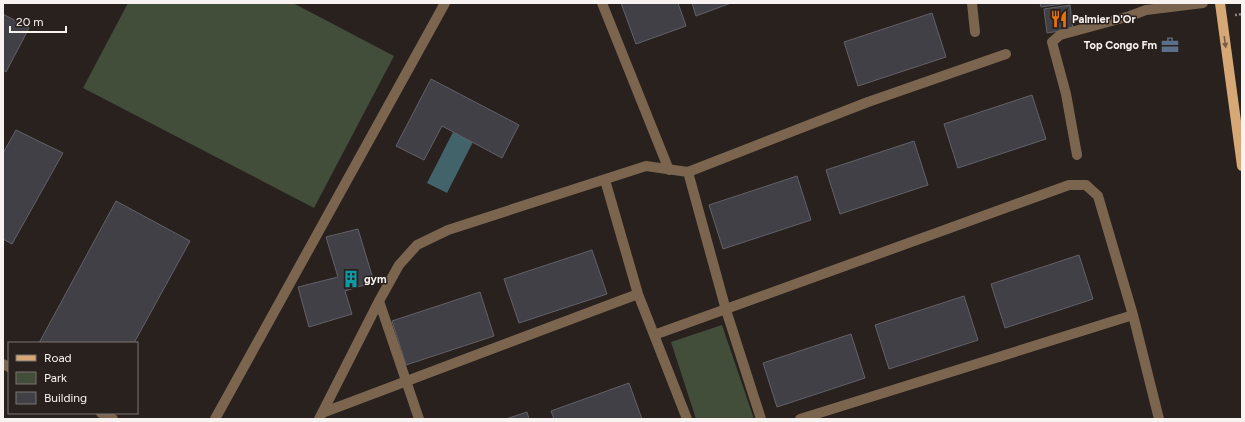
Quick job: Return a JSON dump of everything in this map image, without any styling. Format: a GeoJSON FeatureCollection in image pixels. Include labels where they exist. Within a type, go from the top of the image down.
{"type":"FeatureCollection","features":[{"type":"Feature","properties":{"kind":"main road"},"geometry":{"type":"LineString","coordinates":[[1220,3],[1242,166]]}},
{"type":"Feature","properties":{"kind":"street"},"geometry":{"type":"LineString","coordinates":[[215,419],[445,3]]}},
{"type":"Feature","properties":{"kind":"street"},"geometry":{"type":"LineString","coordinates":[[602,3],[669,170]]}},
{"type":"Feature","properties":{"kind":"street"},"geometry":{"type":"LineString","coordinates":[[972,3],[975,32]]}},
{"type":"Feature","properties":{"kind":"street"},"geometry":{"type":"LineString","coordinates":[[1076,155],[1066,94],[1052,42],[1060,35],[1130,16],[1146,10],[1203,3]]}},
{"type":"Feature","properties":{"kind":"street"},"geometry":{"type":"LineString","coordinates":[[321,416],[379,301],[400,265],[417,245],[448,230],[646,166],[688,172],[868,102],[1006,54]]}},
{"type":"Feature","properties":{"kind":"street"},"geometry":{"type":"LineString","coordinates":[[688,172],[726,310],[761,419]]}},
{"type":"Feature","properties":{"kind":"street"},"geometry":{"type":"LineString","coordinates":[[606,180],[638,294],[687,419]]}},
{"type":"Feature","properties":{"kind":"street"},"geometry":{"type":"LineString","coordinates":[[654,335],[1069,185],[1086,185],[1098,196],[1133,315],[1159,419]]}},
{"type":"Feature","properties":{"kind":"street"},"geometry":{"type":"LineString","coordinates":[[321,416],[407,380],[638,294]]}},
{"type":"Feature","properties":{"kind":"street"},"geometry":{"type":"LineString","coordinates":[[379,301],[419,419]]}},
{"type":"Feature","properties":{"kind":"street"},"geometry":{"type":"LineString","coordinates":[[800,419],[1133,315]]}},
{"type":"Feature","properties":{"kind":"street"},"geometry":{"type":"LineString","coordinates":[[103,414],[113,419]]}},
{"type":"Feature","properties":{"kind":"green space"},"geometry":{"type":"Polygon","coordinates":[[[128,3],[293,3],[394,56],[314,208],[83,88],[128,3]]]}},
{"type":"Feature","properties":{"kind":"green space"},"geometry":{"type":"Polygon","coordinates":[[[722,325],[754,419],[696,419],[671,342],[722,325]]]}},
{"type":"Feature","properties":{"kind":"water"},"geometry":{"type":"Polygon","coordinates":[[[453,132],[473,142],[447,193],[427,183],[453,132]]]}},
{"type":"Feature","properties":{"kind":"building"},"geometry":{"type":"Polygon","coordinates":[[[621,3],[678,3],[686,26],[636,44],[621,3]]]}},
{"type":"Feature","properties":{"kind":"building"},"geometry":{"type":"Polygon","coordinates":[[[692,3],[731,3],[696,16],[692,3]]]}},
{"type":"Feature","properties":{"kind":"building"},"geometry":{"type":"Polygon","coordinates":[[[1040,3],[1068,3],[1041,7],[1040,3]]]}},
{"type":"Feature","properties":{"kind":"building","name":"Palmier D'Or"},"geometry":{"type":"Polygon","coordinates":[[[1070,5],[1073,29],[1047,33],[1044,9],[1070,5]]]}},
{"type":"Feature","properties":{"kind":"building"},"geometry":{"type":"Polygon","coordinates":[[[932,13],[946,57],[858,86],[844,42],[932,13]]]}},
{"type":"Feature","properties":{"kind":"building"},"geometry":{"type":"Polygon","coordinates":[[[3,14],[29,28],[6,72],[3,70],[3,14]]]}},
{"type":"Feature","properties":{"kind":"building"},"geometry":{"type":"Polygon","coordinates":[[[431,79],[519,125],[502,158],[442,126],[424,160],[396,146],[431,79]]]}},
{"type":"Feature","properties":{"kind":"building"},"geometry":{"type":"Polygon","coordinates":[[[1032,95],[1046,139],[958,168],[944,124],[1032,95]]]}},
{"type":"Feature","properties":{"kind":"building"},"geometry":{"type":"Polygon","coordinates":[[[16,130],[63,153],[12,244],[3,239],[3,153],[16,130]]]}},
{"type":"Feature","properties":{"kind":"building"},"geometry":{"type":"Polygon","coordinates":[[[914,141],[928,185],[840,214],[826,170],[914,141]]]}},
{"type":"Feature","properties":{"kind":"building"},"geometry":{"type":"Polygon","coordinates":[[[797,176],[811,220],[723,249],[709,205],[797,176]]]}},
{"type":"Feature","properties":{"kind":"building"},"geometry":{"type":"Polygon","coordinates":[[[116,201],[190,241],[135,342],[40,342],[116,201]]]}},
{"type":"Feature","properties":{"kind":"building","name":"gym"},"geometry":{"type":"Polygon","coordinates":[[[358,229],[374,282],[345,291],[352,314],[309,327],[298,287],[338,277],[326,237],[358,229]]]}},
{"type":"Feature","properties":{"kind":"building"},"geometry":{"type":"Polygon","coordinates":[[[592,250],[607,294],[519,323],[504,279],[592,250]]]}},
{"type":"Feature","properties":{"kind":"building"},"geometry":{"type":"Polygon","coordinates":[[[1079,255],[1093,299],[1005,328],[991,284],[1079,255]]]}},
{"type":"Feature","properties":{"kind":"building"},"geometry":{"type":"Polygon","coordinates":[[[480,292],[494,336],[406,365],[392,321],[480,292]]]}},
{"type":"Feature","properties":{"kind":"building"},"geometry":{"type":"Polygon","coordinates":[[[964,296],[978,340],[889,369],[875,325],[964,296]]]}},
{"type":"Feature","properties":{"kind":"building"},"geometry":{"type":"Polygon","coordinates":[[[851,334],[865,378],[777,407],[763,363],[851,334]]]}},
{"type":"Feature","properties":{"kind":"building"},"geometry":{"type":"Polygon","coordinates":[[[629,383],[642,419],[554,419],[551,411],[629,383]]]}},
{"type":"Feature","properties":{"kind":"building"},"geometry":{"type":"Polygon","coordinates":[[[527,412],[529,419],[506,419],[527,412]]]}},
{"type":"Feature","properties":{"kind":"place","name":"Palmier D'Or"},"geometry":{"type":"Point","coordinates":[1059,19]}},
{"type":"Feature","properties":{"kind":"place","name":"Top Congo Fm"},"geometry":{"type":"Point","coordinates":[1170,45]}},
{"type":"Feature","properties":{"kind":"place","name":"gym"},"geometry":{"type":"Point","coordinates":[351,279]}}]}
